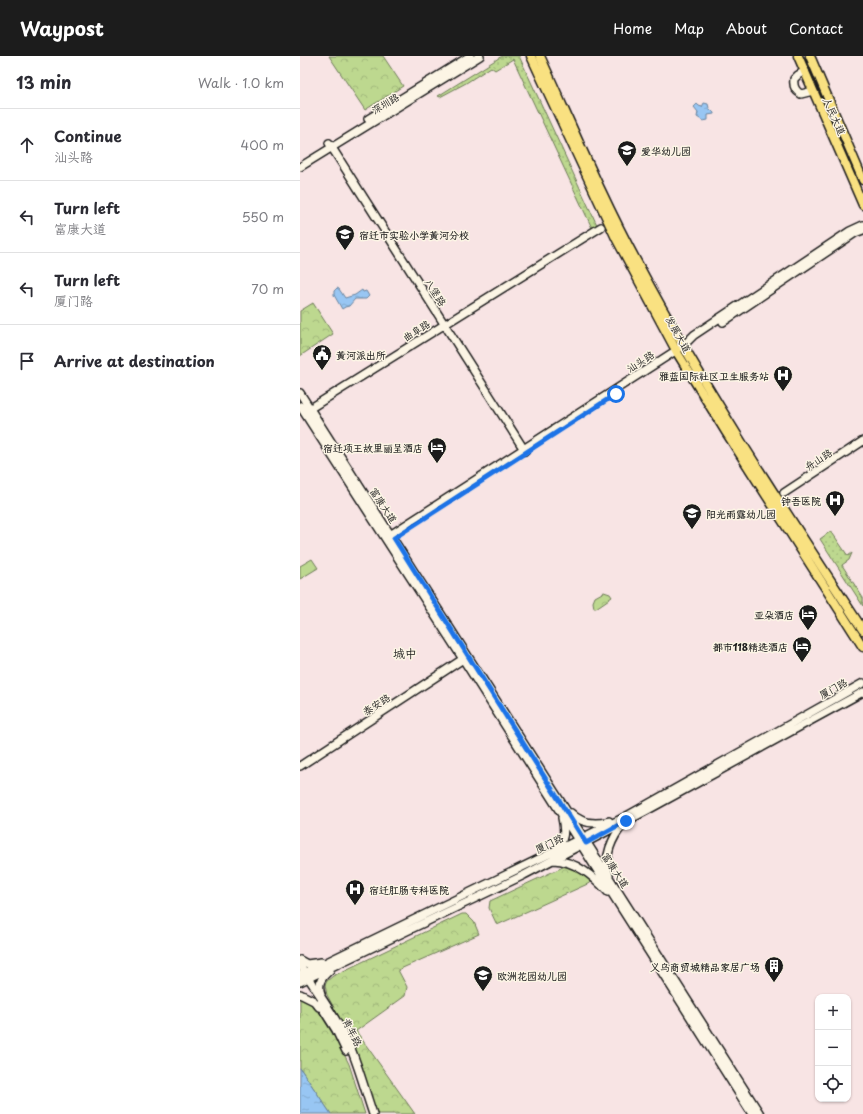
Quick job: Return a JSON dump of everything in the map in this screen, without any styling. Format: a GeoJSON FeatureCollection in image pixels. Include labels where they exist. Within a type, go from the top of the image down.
{"type":"FeatureCollection","features":[{"type":"Feature","properties":{"kind":"main road","name":"发展大道"},"geometry":{"type":"LineString","coordinates":[[531,56],[616,238],[726,432],[863,647]]}},
{"type":"Feature","properties":{"kind":"main road","name":"发展大道"},"geometry":{"type":"LineString","coordinates":[[540,56],[623,237],[680,350],[863,630]]}},
{"type":"Feature","properties":{"kind":"main road","name":"人民大道"},"geometry":{"type":"LineString","coordinates":[[798,56],[863,205]]}},
{"type":"Feature","properties":{"kind":"main road","name":"人民大道"},"geometry":{"type":"LineString","coordinates":[[810,56],[863,180]]}},
{"type":"Feature","properties":{"kind":"street","name":"深圳路"},"geometry":{"type":"LineString","coordinates":[[300,167],[330,145],[470,56]]}},
{"type":"Feature","properties":{"kind":"street","name":"深圳路"},"geometry":{"type":"LineString","coordinates":[[300,161],[330,145],[480,56]]}},
{"type":"Feature","properties":{"kind":"street"},"geometry":{"type":"LineString","coordinates":[[805,71],[794,79],[794,87],[796,91],[801,94],[813,91]]}},
{"type":"Feature","properties":{"kind":"street","name":"八堡路"},"geometry":{"type":"LineString","coordinates":[[330,145],[524,450]]}},
{"type":"Feature","properties":{"kind":"street","name":"汕头路"},"geometry":{"type":"LineString","coordinates":[[680,350],[690,338],[850,231],[863,225]]}},
{"type":"Feature","properties":{"kind":"street","name":"曲阜路"},"geometry":{"type":"LineString","coordinates":[[305,409],[601,227]]}},
{"type":"Feature","properties":{"kind":"street","name":"汕头路"},"geometry":{"type":"LineString","coordinates":[[389,538],[693,342],[856,233],[863,230]]}},
{"type":"Feature","properties":{"kind":"street","name":"富康大道"},"geometry":{"type":"LineString","coordinates":[[300,393],[305,409],[560,807]]}},
{"type":"Feature","properties":{"kind":"street","name":"舟山路"},"geometry":{"type":"LineString","coordinates":[[784,493],[863,441]]}},
{"type":"Feature","properties":{"kind":"street","name":"富康大道"},"geometry":{"type":"LineString","coordinates":[[389,538],[463,659],[582,841],[752,1114]]}},
{"type":"Feature","properties":{"kind":"street","name":"泰安路"},"geometry":{"type":"LineString","coordinates":[[300,766],[463,659]]}},
{"type":"Feature","properties":{"kind":"street","name":"厦门路"},"geometry":{"type":"LineString","coordinates":[[624,819],[863,683]]}},
{"type":"Feature","properties":{"kind":"street","name":"厦门路"},"geometry":{"type":"LineString","coordinates":[[303,976],[476,899],[863,692]]}},
{"type":"Feature","properties":{"kind":"street"},"geometry":{"type":"LineString","coordinates":[[560,807],[587,823],[600,824],[624,819]]}},
{"type":"Feature","properties":{"kind":"street"},"geometry":{"type":"LineString","coordinates":[[560,807],[564,833],[560,845],[552,857],[569,862],[581,869],[620,902]]}},
{"type":"Feature","properties":{"kind":"street"},"geometry":{"type":"LineString","coordinates":[[620,902],[607,867],[612,844],[624,819]]}},
{"type":"Feature","properties":{"kind":"street","name":"富康大道"},"geometry":{"type":"LineString","coordinates":[[620,902],[760,1114]]}},
{"type":"Feature","properties":{"kind":"street"},"geometry":{"type":"LineString","coordinates":[[300,960],[307,964],[336,961]]}},
{"type":"Feature","properties":{"kind":"street"},"geometry":{"type":"LineString","coordinates":[[332,1020],[320,992],[319,986],[324,975],[336,961]]}},
{"type":"Feature","properties":{"kind":"street","name":"青年路"},"geometry":{"type":"LineString","coordinates":[[300,965],[303,976],[348,1043],[373,1114]]}},
{"type":"Feature","properties":{"kind":"street"},"geometry":{"type":"LineString","coordinates":[[300,994],[314,1001],[332,1020]]}},
{"type":"Feature","properties":{"kind":"street","name":"青年路"},"geometry":{"type":"LineString","coordinates":[[332,1020],[353,1067],[368,1114]]}},
{"type":"Feature","properties":{"kind":"green space"},"geometry":{"type":"Polygon","coordinates":[[[329,56],[383,56],[403,86],[365,110],[329,56]]]}},
{"type":"Feature","properties":{"kind":"green space"},"geometry":{"type":"Polygon","coordinates":[[[502,56],[519,56],[597,225],[592,228],[513,59],[495,70],[491,67],[466,83],[440,97],[438,96],[502,56]]]}},
{"type":"Feature","properties":{"kind":"green space"},"geometry":{"type":"Polygon","coordinates":[[[313,303],[333,334],[300,356],[300,311],[313,303]]]}},
{"type":"Feature","properties":{"kind":"green space"},"geometry":{"type":"Polygon","coordinates":[[[831,531],[848,556],[852,553],[849,560],[842,565],[863,598],[863,606],[820,539],[831,531]]]}},
{"type":"Feature","properties":{"kind":"green space"},"geometry":{"type":"Polygon","coordinates":[[[312,559],[318,568],[300,579],[300,566],[312,559]]]}},
{"type":"Feature","properties":{"kind":"green space"},"geometry":{"type":"Polygon","coordinates":[[[604,592],[610,594],[612,597],[594,608],[593,602],[595,597],[604,592]]]}},
{"type":"Feature","properties":{"kind":"green space"},"geometry":{"type":"Polygon","coordinates":[[[565,866],[579,871],[592,882],[497,925],[489,908],[490,901],[565,866]]]}},
{"type":"Feature","properties":{"kind":"green space"},"geometry":{"type":"Polygon","coordinates":[[[462,914],[466,914],[474,922],[479,934],[398,970],[407,987],[405,996],[356,1031],[415,1114],[377,1114],[354,1045],[327,995],[325,985],[333,976],[462,914]]]}},
{"type":"Feature","properties":{"kind":"green space"},"geometry":{"type":"Polygon","coordinates":[[[300,997],[314,1004],[339,1044],[349,1064],[365,1114],[331,1114],[300,1068],[300,997]]]}},
{"type":"Feature","properties":{"kind":"water"},"geometry":{"type":"Polygon","coordinates":[[[704,103],[708,104],[709,108],[714,114],[708,115],[708,120],[703,121],[697,117],[698,112],[694,107],[697,104],[702,107],[704,103]]]}},
{"type":"Feature","properties":{"kind":"water"},"geometry":{"type":"Polygon","coordinates":[[[337,288],[345,298],[355,295],[362,290],[363,292],[366,291],[369,296],[366,299],[355,299],[349,306],[342,309],[334,295],[334,291],[337,288]]]}},
{"type":"Feature","properties":{"kind":"water"},"geometry":{"type":"Polygon","coordinates":[[[300,1068],[331,1114],[300,1114],[300,1068]]]}},
{"type":"Feature","properties":{"kind":"place","name":"爱华幼儿园"},"geometry":{"type":"Point","coordinates":[627,167]}},
{"type":"Feature","properties":{"kind":"place","name":"宿迁市实验小学黄河分校"},"geometry":{"type":"Point","coordinates":[345,251]}},
{"type":"Feature","properties":{"kind":"place","name":"黄河派出所"},"geometry":{"type":"Point","coordinates":[322,371]}},
{"type":"Feature","properties":{"kind":"place","name":"雅蓝国际社区卫生服务站"},"geometry":{"type":"Point","coordinates":[783,392]}},
{"type":"Feature","properties":{"kind":"place","name":"宿迁项王故里丽呈酒店"},"geometry":{"type":"Point","coordinates":[437,464]}},
{"type":"Feature","properties":{"kind":"place","name":"钟吾医院"},"geometry":{"type":"Point","coordinates":[835,517]}},
{"type":"Feature","properties":{"kind":"place","name":"阳光雨露幼儿园"},"geometry":{"type":"Point","coordinates":[692,530]}},
{"type":"Feature","properties":{"kind":"place","name":"亚朵酒店"},"geometry":{"type":"Point","coordinates":[808,631]}},
{"type":"Feature","properties":{"kind":"place","name":"都市118精选酒店"},"geometry":{"type":"Point","coordinates":[802,663]}},
{"type":"Feature","properties":{"kind":"place","name":"宿迁肛肠专科医院"},"geometry":{"type":"Point","coordinates":[355,906]}},
{"type":"Feature","properties":{"kind":"place","name":"义乌商贸城精品家居广场"},"geometry":{"type":"Point","coordinates":[774,983]}},
{"type":"Feature","properties":{"kind":"place","name":"欧洲花园幼儿园"},"geometry":{"type":"Point","coordinates":[483,992]}},
{"type":"Feature","properties":{"kind":"district","name":"城中"},"geometry":{"type":"Point","coordinates":[405,653]}},
{"type":"Feature","properties":{"kind":"route"},"geometry":{"type":"LineString","coordinates":[[616,394],[394,538],[586,843],[626,821]]}}]}
